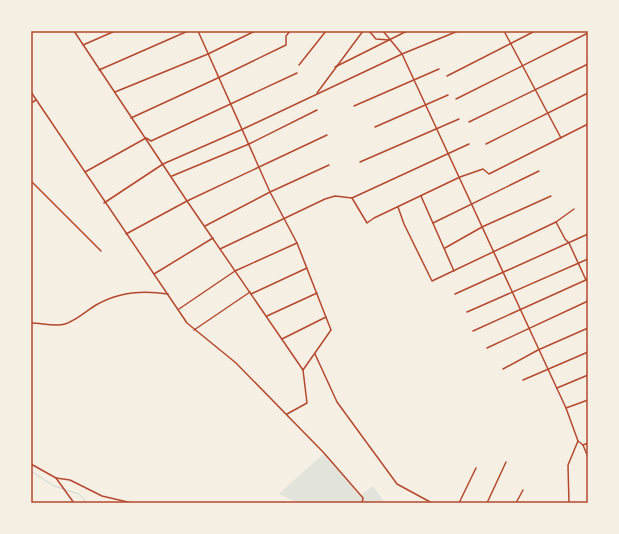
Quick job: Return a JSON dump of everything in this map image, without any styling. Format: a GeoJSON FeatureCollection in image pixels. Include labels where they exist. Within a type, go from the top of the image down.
{"type":"FeatureCollection","features":[{"type":"Feature","properties":{"kind":"street"},"geometry":{"type":"LineString","coordinates":[[74,31],[234,271],[251,293],[303,370],[307,403],[287,414]]}},
{"type":"Feature","properties":{"kind":"street"},"geometry":{"type":"LineString","coordinates":[[83,45],[115,31]]}},
{"type":"Feature","properties":{"kind":"street"},"geometry":{"type":"LineString","coordinates":[[99,70],[188,31]]}},
{"type":"Feature","properties":{"kind":"street"},"geometry":{"type":"LineString","coordinates":[[198,31],[220,77],[270,192],[297,243],[331,330],[303,370]]}},
{"type":"Feature","properties":{"kind":"street"},"geometry":{"type":"LineString","coordinates":[[115,92],[208,54],[254,31]]}},
{"type":"Feature","properties":{"kind":"street"},"geometry":{"type":"LineString","coordinates":[[131,118],[286,45],[286,36],[290,31]]}},
{"type":"Feature","properties":{"kind":"street"},"geometry":{"type":"LineString","coordinates":[[299,65],[326,31]]}},
{"type":"Feature","properties":{"kind":"street"},"geometry":{"type":"LineString","coordinates":[[315,94],[363,31]]}},
{"type":"Feature","properties":{"kind":"street"},"geometry":{"type":"LineString","coordinates":[[369,31],[376,39],[390,40]]}},
{"type":"Feature","properties":{"kind":"street"},"geometry":{"type":"LineString","coordinates":[[383,31],[402,54],[513,292],[538,350],[557,388],[578,440],[583,445],[588,456]]}},
{"type":"Feature","properties":{"kind":"street"},"geometry":{"type":"LineString","coordinates":[[335,67],[407,31]]}},
{"type":"Feature","properties":{"kind":"street"},"geometry":{"type":"LineString","coordinates":[[104,203],[163,164],[243,129],[402,54],[458,31]]}},
{"type":"Feature","properties":{"kind":"street"},"geometry":{"type":"LineString","coordinates":[[504,31],[546,113],[561,138]]}},
{"type":"Feature","properties":{"kind":"street"},"geometry":{"type":"LineString","coordinates":[[447,76],[535,31]]}},
{"type":"Feature","properties":{"kind":"street"},"geometry":{"type":"LineString","coordinates":[[456,99],[588,33]]}},
{"type":"Feature","properties":{"kind":"street"},"geometry":{"type":"LineString","coordinates":[[469,122],[588,64]]}},
{"type":"Feature","properties":{"kind":"street"},"geometry":{"type":"LineString","coordinates":[[354,106],[439,69]]}},
{"type":"Feature","properties":{"kind":"street"},"geometry":{"type":"LineString","coordinates":[[146,138],[151,141],[296,72]]}},
{"type":"Feature","properties":{"kind":"street"},"geometry":{"type":"LineString","coordinates":[[31,92],[104,203],[194,330],[236,363],[287,414],[363,498],[362,503]]}},
{"type":"Feature","properties":{"kind":"street"},"geometry":{"type":"LineString","coordinates":[[486,144],[588,92]]}},
{"type":"Feature","properties":{"kind":"street"},"geometry":{"type":"LineString","coordinates":[[375,127],[448,95]]}},
{"type":"Feature","properties":{"kind":"street"},"geometry":{"type":"LineString","coordinates":[[31,103],[36,100]]}},
{"type":"Feature","properties":{"kind":"street"},"geometry":{"type":"LineString","coordinates":[[172,176],[249,144],[317,110]]}},
{"type":"Feature","properties":{"kind":"street"},"geometry":{"type":"LineString","coordinates":[[360,162],[459,119]]}},
{"type":"Feature","properties":{"kind":"street"},"geometry":{"type":"LineString","coordinates":[[352,198],[367,223],[374,218],[421,195],[460,178],[483,169],[489,174],[588,124]]}},
{"type":"Feature","properties":{"kind":"street"},"geometry":{"type":"LineString","coordinates":[[126,234],[259,167],[327,135]]}},
{"type":"Feature","properties":{"kind":"street"},"geometry":{"type":"LineString","coordinates":[[85,172],[146,138]]}},
{"type":"Feature","properties":{"kind":"street"},"geometry":{"type":"LineString","coordinates":[[220,248],[326,199],[335,196],[352,198],[469,144]]}},
{"type":"Feature","properties":{"kind":"street"},"geometry":{"type":"LineString","coordinates":[[205,226],[270,192],[329,165]]}},
{"type":"Feature","properties":{"kind":"street"},"geometry":{"type":"LineString","coordinates":[[433,223],[538,171]]}},
{"type":"Feature","properties":{"kind":"street"},"geometry":{"type":"LineString","coordinates":[[31,181],[101,251]]}},
{"type":"Feature","properties":{"kind":"street"},"geometry":{"type":"LineString","coordinates":[[421,195],[454,271]]}},
{"type":"Feature","properties":{"kind":"street"},"geometry":{"type":"LineString","coordinates":[[444,248],[482,227],[551,196]]}},
{"type":"Feature","properties":{"kind":"street"},"geometry":{"type":"LineString","coordinates":[[398,207],[404,224],[432,281],[556,222],[574,209]]}},
{"type":"Feature","properties":{"kind":"street"},"geometry":{"type":"LineString","coordinates":[[473,331],[587,280],[570,243],[565,239],[556,222]]}},
{"type":"Feature","properties":{"kind":"street"},"geometry":{"type":"LineString","coordinates":[[455,294],[588,234]]}},
{"type":"Feature","properties":{"kind":"street"},"geometry":{"type":"LineString","coordinates":[[154,274],[213,238]]}},
{"type":"Feature","properties":{"kind":"street"},"geometry":{"type":"LineString","coordinates":[[179,309],[234,271],[297,243]]}},
{"type":"Feature","properties":{"kind":"street"},"geometry":{"type":"LineString","coordinates":[[467,312],[588,258]]}},
{"type":"Feature","properties":{"kind":"street"},"geometry":{"type":"LineString","coordinates":[[194,330],[251,293],[308,268]]}},
{"type":"Feature","properties":{"kind":"street"},"geometry":{"type":"LineString","coordinates":[[31,323],[64,324],[82,316],[95,305],[115,295],[152,292],[168,294]]}},
{"type":"Feature","properties":{"kind":"street"},"geometry":{"type":"LineString","coordinates":[[267,316],[317,293]]}},
{"type":"Feature","properties":{"kind":"street"},"geometry":{"type":"LineString","coordinates":[[487,348],[529,327],[588,301]]}},
{"type":"Feature","properties":{"kind":"street"},"geometry":{"type":"LineString","coordinates":[[282,339],[326,316]]}},
{"type":"Feature","properties":{"kind":"street"},"geometry":{"type":"LineString","coordinates":[[503,368],[538,350],[588,328]]}},
{"type":"Feature","properties":{"kind":"street"},"geometry":{"type":"LineString","coordinates":[[523,380],[588,352]]}},
{"type":"Feature","properties":{"kind":"street"},"geometry":{"type":"LineString","coordinates":[[315,353],[337,402],[397,484],[432,503]]}},
{"type":"Feature","properties":{"kind":"street"},"geometry":{"type":"LineString","coordinates":[[557,388],[588,375]]}},
{"type":"Feature","properties":{"kind":"street"},"geometry":{"type":"LineString","coordinates":[[566,408],[588,400]]}},
{"type":"Feature","properties":{"kind":"street"},"geometry":{"type":"LineString","coordinates":[[569,503],[568,465],[578,440]]}},
{"type":"Feature","properties":{"kind":"street"},"geometry":{"type":"LineString","coordinates":[[583,445],[588,443]]}},
{"type":"Feature","properties":{"kind":"street"},"geometry":{"type":"LineString","coordinates":[[487,503],[506,462]]}},
{"type":"Feature","properties":{"kind":"street"},"geometry":{"type":"LineString","coordinates":[[31,464],[56,478],[70,480],[102,496],[132,503]]}},
{"type":"Feature","properties":{"kind":"street"},"geometry":{"type":"LineString","coordinates":[[460,503],[476,468]]}},
{"type":"Feature","properties":{"kind":"street"},"geometry":{"type":"LineString","coordinates":[[56,478],[74,503]]}},
{"type":"Feature","properties":{"kind":"street"},"geometry":{"type":"LineString","coordinates":[[516,503],[523,490]]}},
{"type":"Feature","properties":{"kind":"shaded area"},"geometry":{"type":"Polygon","coordinates":[[[324,453],[359,496],[373,486],[385,503],[299,503],[279,494],[324,453]]]}},
{"type":"Feature","properties":{"kind":"waterway"},"geometry":{"type":"LineString","coordinates":[[31,471],[54,486],[79,494],[87,503]]}}]}
